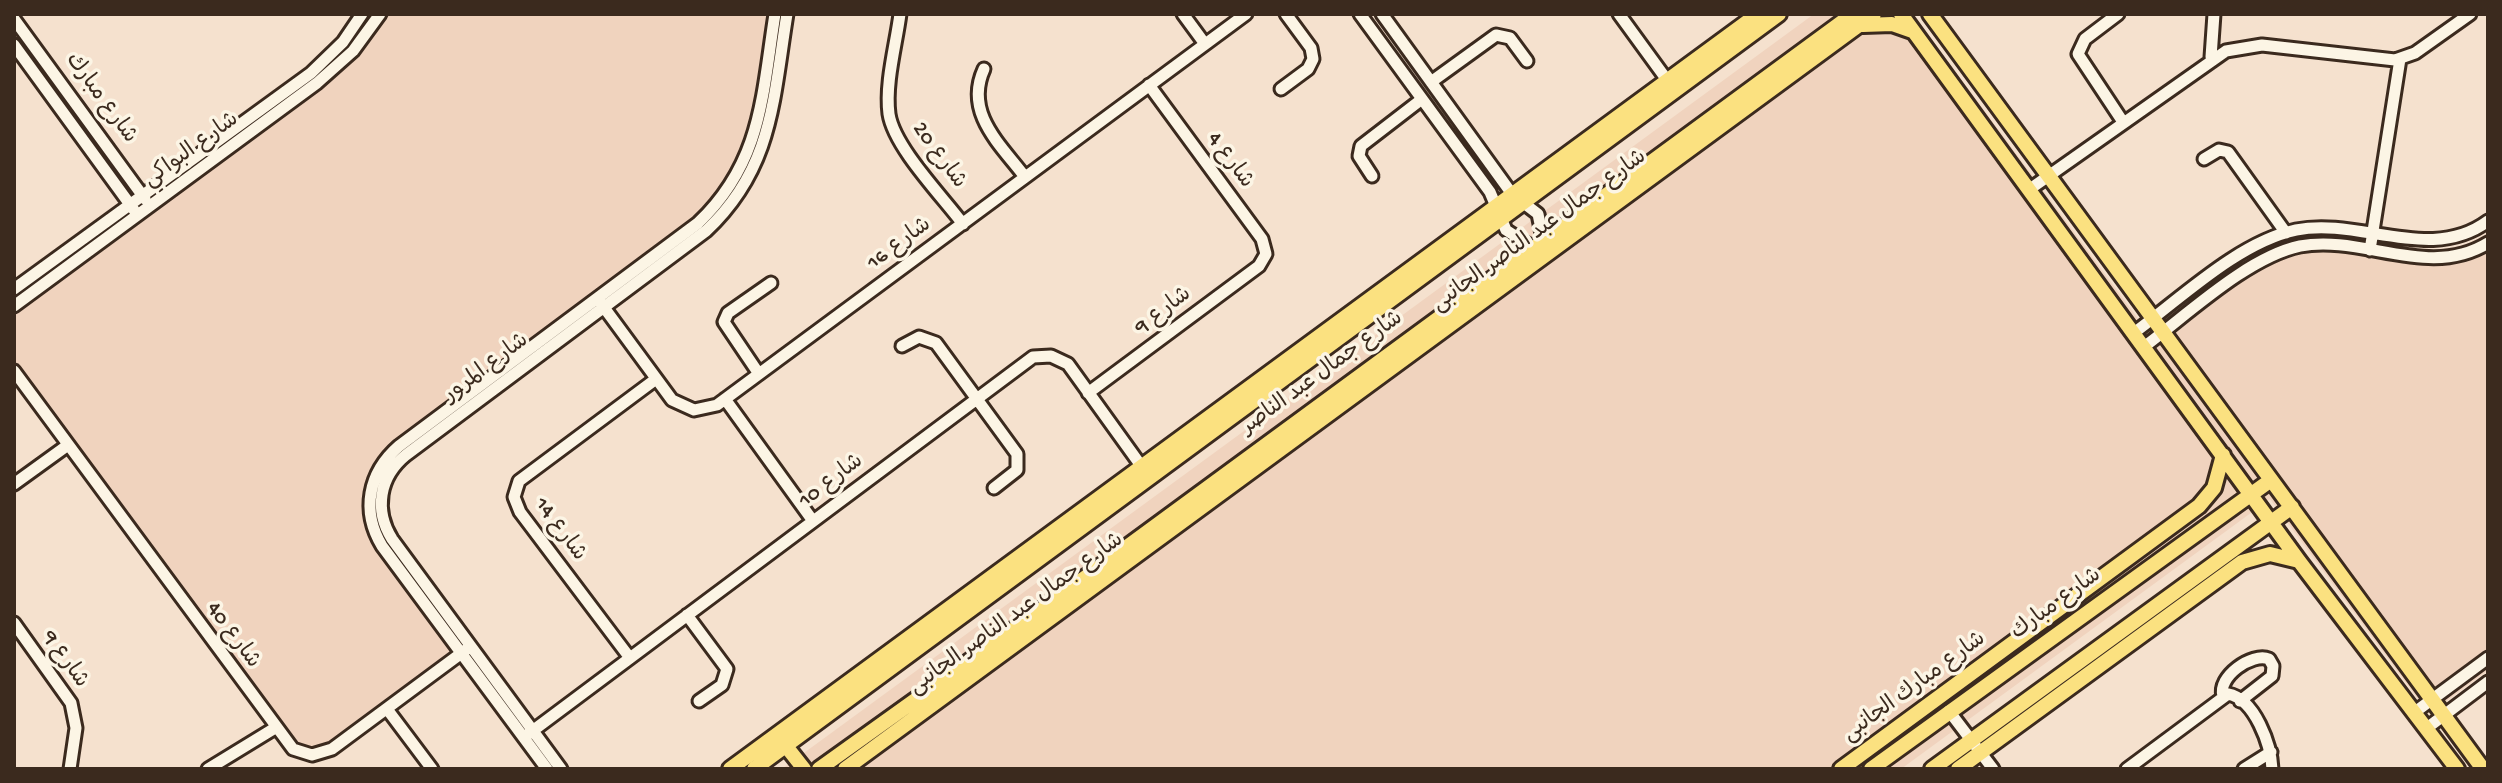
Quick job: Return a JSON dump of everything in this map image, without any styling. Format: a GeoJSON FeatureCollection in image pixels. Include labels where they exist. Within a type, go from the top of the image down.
{"type":"FeatureCollection","features":[{"type":"Feature","properties":{"kind":"main road","name":"شارع جمال عبد الناصر الجانبى"},"geometry":{"type":"LineString","coordinates":[[730,769],[782,740],[1142,467],[1618,125],[1667,80],[1731,42],[1758,14]]}},
{"type":"Feature","properties":{"kind":"main road"},"geometry":{"type":"LineString","coordinates":[[1618,125],[1731,42],[1779,14]]}},
{"type":"Feature","properties":{"kind":"main road","name":"شارع جمال عبد الناصر الجانبى"},"geometry":{"type":"LineString","coordinates":[[845,769],[858,763],[1045,615],[1757,91],[1854,20],[1874,14]]}},
{"type":"Feature","properties":{"kind":"main road"},"geometry":{"type":"LineString","coordinates":[[1901,14],[2299,561],[2457,769]]}},
{"type":"Feature","properties":{"kind":"main road"},"geometry":{"type":"LineString","coordinates":[[1930,14],[2483,769]]}},
{"type":"Feature","properties":{"kind":"main road"},"geometry":{"type":"LineString","coordinates":[[1854,20],[1879,22],[1915,33]]}},
{"type":"Feature","properties":{"kind":"main road","name":"شارع جمال عبد الناصر"},"geometry":{"type":"LineString","coordinates":[[1414,344],[1537,243],[1757,91]]}},
{"type":"Feature","properties":{"kind":"main road","name":"شارع جمال عبد الناصر"},"geometry":{"type":"LineString","coordinates":[[754,769],[770,764],[782,740],[1498,213]]}},
{"type":"Feature","properties":{"kind":"main road","name":"شارع مبارك الجانبى"},"geometry":{"type":"LineString","coordinates":[[1841,769],[2199,506],[2214,488],[2223,455]]}},
{"type":"Feature","properties":{"kind":"main road","name":"شارع مبارك"},"geometry":{"type":"LineString","coordinates":[[1870,769],[2116,588],[2271,480]]}},
{"type":"Feature","properties":{"kind":"main road"},"geometry":{"type":"LineString","coordinates":[[1958,769],[1976,746],[2292,507]]}},
{"type":"Feature","properties":{"kind":"main road"},"geometry":{"type":"LineString","coordinates":[[1932,769],[1976,746],[2242,562],[2270,554],[2299,561]]}},
{"type":"Feature","properties":{"kind":"main road"},"geometry":{"type":"LineString","coordinates":[[2082,594],[2116,588]]}},
{"type":"Feature","properties":{"kind":"main road"},"geometry":{"type":"LineString","coordinates":[[819,769],[1045,615]]}},
{"type":"Feature","properties":{"kind":"main road"},"geometry":{"type":"LineString","coordinates":[[782,740],[804,769]]}},
{"type":"Feature","properties":{"kind":"main road"},"geometry":{"type":"LineString","coordinates":[[1870,769],[1879,741]]}},
{"type":"Feature","properties":{"kind":"street","name":"شارع البواكي"},"geometry":{"type":"LineString","coordinates":[[14,289],[311,73],[343,42],[362,14]]}},
{"type":"Feature","properties":{"kind":"street","name":"شارع البواكي"},"geometry":{"type":"LineString","coordinates":[[14,306],[336,68],[361,42],[380,14]]}},
{"type":"Feature","properties":{"kind":"street","name":"شارع المرور"},"geometry":{"type":"LineString","coordinates":[[561,769],[528,734],[387,532],[381,507],[385,482],[406,455],[600,303],[706,231],[738,197],[763,143],[774,61],[775,14]]}},
{"type":"Feature","properties":{"kind":"street","name":"شارع المرور"},"geometry":{"type":"LineString","coordinates":[[774,61],[787,14]]}},
{"type":"Feature","properties":{"kind":"street","name":"شارع 20"},"geometry":{"type":"LineString","coordinates":[[900,14],[889,102],[891,122],[900,140],[963,224]]}},
{"type":"Feature","properties":{"kind":"street"},"geometry":{"type":"LineString","coordinates":[[1183,14],[1205,44]]}},
{"type":"Feature","properties":{"kind":"street","name":"شارع 16"},"geometry":{"type":"LineString","coordinates":[[600,303],[672,400],[688,409],[709,408],[1246,14]]}},
{"type":"Feature","properties":{"kind":"street"},"geometry":{"type":"LineString","coordinates":[[1281,89],[1308,69],[1313,59],[1311,48],[1286,14]]}},
{"type":"Feature","properties":{"kind":"street"},"geometry":{"type":"LineString","coordinates":[[1360,14],[1490,192],[1510,234],[1537,243],[1541,218],[1517,198],[1382,14]]}},
{"type":"Feature","properties":{"kind":"street"},"geometry":{"type":"LineString","coordinates":[[1619,14],[1667,80]]}},
{"type":"Feature","properties":{"kind":"street"},"geometry":{"type":"LineString","coordinates":[[2118,14],[2085,39],[2078,54],[2123,122]]}},
{"type":"Feature","properties":{"kind":"street"},"geometry":{"type":"LineString","coordinates":[[2211,57],[2214,14]]}},
{"type":"Feature","properties":{"kind":"street"},"geometry":{"type":"LineString","coordinates":[[2030,189],[2211,57],[2253,45],[2400,59],[2415,53],[2470,14]]}},
{"type":"Feature","properties":{"kind":"street","name":"شارع مبارك"},"geometry":{"type":"LineString","coordinates":[[14,19],[150,206]]}},
{"type":"Feature","properties":{"kind":"street"},"geometry":{"type":"LineString","coordinates":[[1431,82],[1496,35],[1510,38],[1527,61]]}},
{"type":"Feature","properties":{"kind":"street","name":"شارع مبارك"},"geometry":{"type":"LineString","coordinates":[[14,45],[138,215]]}},
{"type":"Feature","properties":{"kind":"street"},"geometry":{"type":"LineString","coordinates":[[2370,250],[2400,59]]}},
{"type":"Feature","properties":{"kind":"street"},"geometry":{"type":"LineString","coordinates":[[984,69],[977,94],[980,116],[1025,177]]}},
{"type":"Feature","properties":{"kind":"street","name":"شارع 4"},"geometry":{"type":"LineString","coordinates":[[1149,85],[1264,242],[1263,263]]}},
{"type":"Feature","properties":{"kind":"street"},"geometry":{"type":"LineString","coordinates":[[1372,176],[1359,156],[1361,146],[1422,99]]}},
{"type":"Feature","properties":{"kind":"street"},"geometry":{"type":"LineString","coordinates":[[2204,159],[2219,150],[2228,152],[2286,233]]}},
{"type":"Feature","properties":{"kind":"street"},"geometry":{"type":"LineString","coordinates":[[2135,332],[2248,250],[2286,233],[2322,227],[2443,240],[2466,234],[2488,221]]}},
{"type":"Feature","properties":{"kind":"street"},"geometry":{"type":"LineString","coordinates":[[2145,346],[2275,254],[2321,244],[2436,259],[2464,254],[2488,243]]}},
{"type":"Feature","properties":{"kind":"street","name":"شارع 9"},"geometry":{"type":"LineString","coordinates":[[1088,393],[1263,263]]}},
{"type":"Feature","properties":{"kind":"street"},"geometry":{"type":"LineString","coordinates":[[759,374],[724,322],[728,313],[771,283]]}},
{"type":"Feature","properties":{"kind":"street"},"geometry":{"type":"LineString","coordinates":[[902,346],[914,338],[932,340],[1020,460],[1015,473],[994,488]]}},
{"type":"Feature","properties":{"kind":"street","name":"شارع 10"},"geometry":{"type":"LineString","coordinates":[[528,734],[1028,360],[1045,355],[1068,364],[1142,467]]}},
{"type":"Feature","properties":{"kind":"street","name":"شارع 40"},"geometry":{"type":"LineString","coordinates":[[14,371],[293,749],[319,754],[332,749],[466,649]]}},
{"type":"Feature","properties":{"kind":"street","name":"شارع 14"},"geometry":{"type":"LineString","coordinates":[[630,658],[517,507],[514,491],[519,481],[656,379]]}},
{"type":"Feature","properties":{"kind":"street"},"geometry":{"type":"LineString","coordinates":[[725,399],[813,521]]}},
{"type":"Feature","properties":{"kind":"street"},"geometry":{"type":"LineString","coordinates":[[14,484],[68,445]]}},
{"type":"Feature","properties":{"kind":"street"},"geometry":{"type":"LineString","coordinates":[[687,615],[727,673],[722,685],[699,701]]}},
{"type":"Feature","properties":{"kind":"street","name":"شارع 9"},"geometry":{"type":"LineString","coordinates":[[14,623],[71,703],[76,728],[70,769]]}},
{"type":"Feature","properties":{"kind":"street"},"geometry":{"type":"LineString","coordinates":[[2223,696],[2224,679],[2254,658],[2269,659],[2273,666],[2272,676],[2240,701]]}},
{"type":"Feature","properties":{"kind":"street"},"geometry":{"type":"LineString","coordinates":[[2415,712],[2488,658]]}},
{"type":"Feature","properties":{"kind":"street"},"geometry":{"type":"LineString","coordinates":[[2427,728],[2488,682]]}},
{"type":"Feature","properties":{"kind":"street"},"geometry":{"type":"LineString","coordinates":[[2127,769],[2223,696],[2231,694],[2264,730],[2271,752],[2272,769]]}},
{"type":"Feature","properties":{"kind":"street"},"geometry":{"type":"LineString","coordinates":[[387,709],[432,769]]}},
{"type":"Feature","properties":{"kind":"street"},"geometry":{"type":"LineString","coordinates":[[1949,711],[1993,769]]}},
{"type":"Feature","properties":{"kind":"street"},"geometry":{"type":"LineString","coordinates":[[208,769],[275,728]]}},
{"type":"Feature","properties":{"kind":"street","name":"شارع المرور"},"geometry":{"type":"LineString","coordinates":[[528,734],[547,769]]}},
{"type":"Feature","properties":{"kind":"street"},"geometry":{"type":"LineString","coordinates":[[2244,769],[2271,752]]}},
{"type":"Feature","properties":{"kind":"shaded area"},"geometry":{"type":"Polygon","coordinates":[[[372,14],[780,14],[755,152],[738,188],[711,219],[393,460],[379,482],[376,513],[381,533],[464,645],[329,746],[314,751],[295,745],[286,737],[14,363],[14,297],[317,72],[353,41],[372,14]]]}},
{"type":"Feature","properties":{"kind":"shaded area"},"geometry":{"type":"Polygon","coordinates":[[[1814,14],[1913,14],[2147,331],[2257,255],[2291,240],[2305,237],[2437,251],[2465,245],[2488,233],[2488,670],[2429,714],[2270,499],[1901,769],[782,769],[1814,14]]]}}]}
